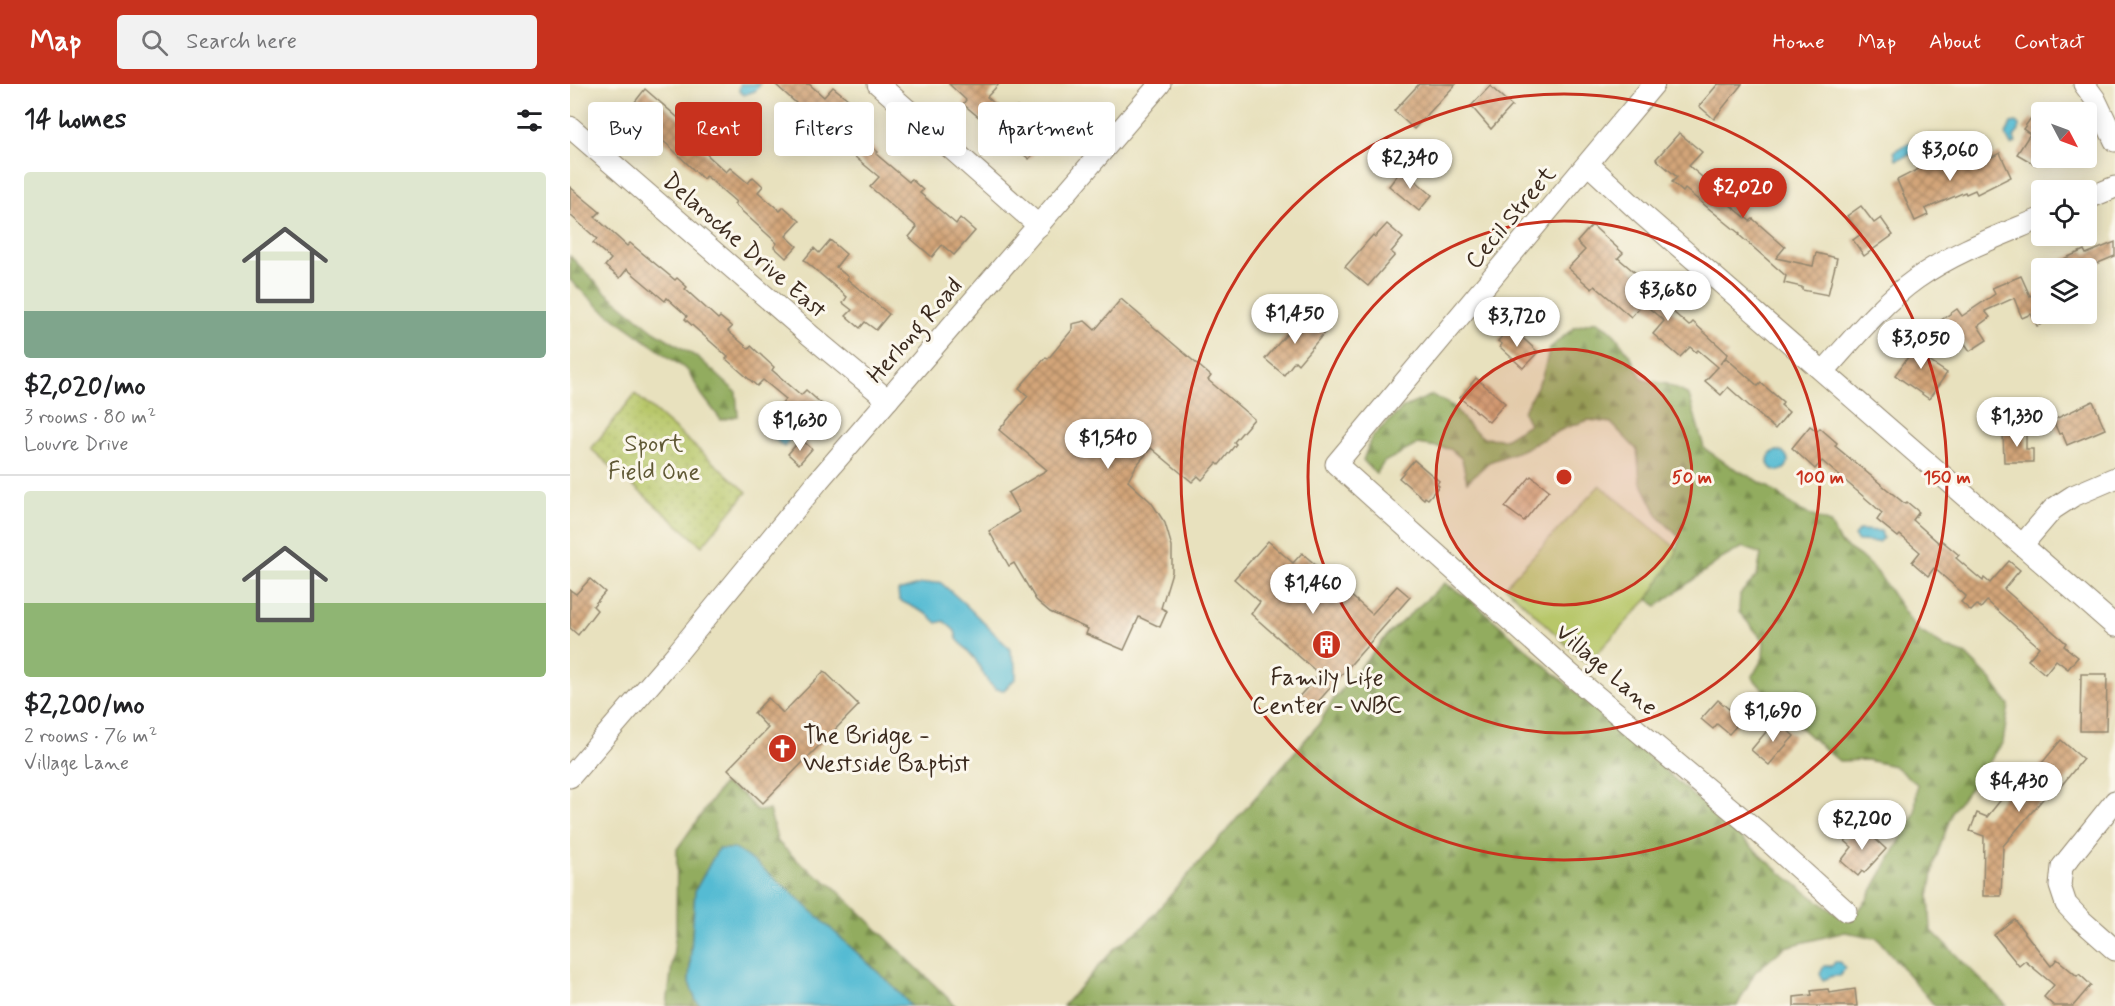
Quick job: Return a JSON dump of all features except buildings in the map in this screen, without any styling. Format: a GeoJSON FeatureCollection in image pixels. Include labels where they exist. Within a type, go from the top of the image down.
{"type":"FeatureCollection","features":[{"type":"Feature","properties":{"kind":"street"},"geometry":{"type":"LineString","coordinates":[[878,84],[1039,226]]}},
{"type":"Feature","properties":{"kind":"street","name":"Herlong Road"},"geometry":{"type":"LineString","coordinates":[[570,777],[678,652],[819,480],[1160,84]]}},
{"type":"Feature","properties":{"kind":"street","name":"Cecil Street"},"geometry":{"type":"LineString","coordinates":[[1336,464],[1654,84]]}},
{"type":"Feature","properties":{"kind":"street"},"geometry":{"type":"LineString","coordinates":[[2084,84],[2095,99],[2115,141]]}},
{"type":"Feature","properties":{"kind":"street","name":"Delaroche Drive East"},"geometry":{"type":"LineString","coordinates":[[570,127],[888,400]]}},
{"type":"Feature","properties":{"kind":"street"},"geometry":{"type":"LineString","coordinates":[[1588,164],[1642,214],[2115,626]]}},
{"type":"Feature","properties":{"kind":"street"},"geometry":{"type":"LineString","coordinates":[[2097,195],[2115,188]]}},
{"type":"Feature","properties":{"kind":"street"},"geometry":{"type":"LineString","coordinates":[[1824,371],[1880,309],[1918,277],[1971,248],[2031,223]]}},
{"type":"Feature","properties":{"kind":"street","name":"Village Lane"},"geometry":{"type":"LineString","coordinates":[[1336,464],[1570,674],[1756,830],[1846,911]]}},
{"type":"Feature","properties":{"kind":"street"},"geometry":{"type":"LineString","coordinates":[[2023,544],[2053,509],[2073,496],[2115,478]]}},
{"type":"Feature","properties":{"kind":"street"},"geometry":{"type":"LineString","coordinates":[[2115,801],[2062,867],[2060,886],[2066,904],[2115,950]]}},
{"type":"Feature","properties":{"kind":"green space"},"geometry":{"type":"Polygon","coordinates":[[[570,256],[604,291],[654,331],[700,359],[736,392],[738,416],[721,420],[688,371],[599,307],[570,280],[570,256]]]}},
{"type":"Feature","properties":{"kind":"green space"},"geometry":{"type":"Polygon","coordinates":[[[1596,321],[1612,331],[1630,356],[1643,380],[1666,384],[1689,395],[1704,448],[1730,466],[1767,486],[1799,510],[1830,523],[1840,543],[1860,556],[1877,572],[1916,629],[1945,647],[1966,655],[1992,681],[2009,705],[2003,742],[1953,810],[1935,861],[1929,896],[1931,930],[2007,1006],[1935,1006],[1877,938],[1845,932],[1785,947],[1755,972],[1737,1006],[1063,1006],[1115,948],[1143,927],[1319,724],[1333,700],[1390,632],[1445,583],[1471,600],[1781,873],[1836,914],[1852,918],[1867,900],[1915,813],[1917,784],[1894,766],[1867,760],[1839,761],[1772,700],[1752,677],[1763,658],[1764,641],[1739,612],[1740,594],[1757,576],[1761,554],[1743,547],[1723,558],[1657,606],[1648,599],[1676,554],[1680,538],[1658,516],[1640,480],[1637,450],[1611,423],[1589,420],[1565,428],[1522,450],[1489,462],[1467,482],[1462,459],[1450,449],[1418,444],[1384,462],[1376,474],[1363,460],[1372,437],[1403,408],[1432,395],[1453,406],[1470,427],[1484,438],[1505,439],[1529,424],[1523,412],[1542,377],[1550,348],[1575,327],[1596,321]]]}},
{"type":"Feature","properties":{"kind":"green space","name":"Sport Field One"},"geometry":{"type":"Polygon","coordinates":[[[635,394],[747,492],[702,546],[591,449],[635,394]]]}},
{"type":"Feature","properties":{"kind":"green space"},"geometry":{"type":"Polygon","coordinates":[[[1600,485],[1687,557],[1587,664],[1505,586],[1600,485]]]}},
{"type":"Feature","properties":{"kind":"green space"},"geometry":{"type":"Polygon","coordinates":[[[723,784],[742,794],[757,811],[769,810],[778,842],[800,863],[834,887],[956,1006],[911,1006],[890,983],[844,942],[718,849],[695,891],[689,982],[696,1001],[701,1006],[667,1006],[676,932],[677,849],[723,784]]]}},
{"type":"Feature","properties":{"kind":"water"},"geometry":{"type":"Polygon","coordinates":[[[740,84],[760,84],[755,91],[744,95],[739,91],[740,84]]]}},
{"type":"Feature","properties":{"kind":"water"},"geometry":{"type":"Polygon","coordinates":[[[2016,122],[2019,125],[2019,131],[2014,137],[2016,143],[2011,145],[2006,135],[2011,123],[2016,122]]]}},
{"type":"Feature","properties":{"kind":"water"},"geometry":{"type":"Polygon","coordinates":[[[1916,142],[1919,145],[1917,152],[1896,160],[1894,151],[1916,142]]]}},
{"type":"Feature","properties":{"kind":"water"},"geometry":{"type":"Polygon","coordinates":[[[772,422],[792,437],[784,447],[765,431],[772,422]]]}},
{"type":"Feature","properties":{"kind":"water"},"geometry":{"type":"Polygon","coordinates":[[[1774,451],[1782,451],[1788,457],[1788,465],[1782,471],[1774,471],[1768,465],[1768,457],[1774,451]]]}},
{"type":"Feature","properties":{"kind":"water"},"geometry":{"type":"Polygon","coordinates":[[[1859,530],[1881,531],[1883,538],[1878,542],[1858,541],[1854,536],[1859,530]]]}},
{"type":"Feature","properties":{"kind":"water"},"geometry":{"type":"Polygon","coordinates":[[[940,582],[1009,648],[1016,666],[1016,678],[1004,690],[996,689],[988,682],[975,659],[957,639],[955,631],[944,621],[937,623],[927,614],[899,600],[898,591],[921,584],[940,582]]]}},
{"type":"Feature","properties":{"kind":"water"},"geometry":{"type":"Polygon","coordinates":[[[2017,774],[2020,778],[2018,786],[2003,788],[1996,785],[1995,780],[1999,776],[2017,774]]]}},
{"type":"Feature","properties":{"kind":"water"},"geometry":{"type":"Polygon","coordinates":[[[718,849],[735,849],[756,863],[790,891],[895,988],[911,1006],[701,1006],[696,1001],[689,982],[695,891],[718,849]]]}},
{"type":"Feature","properties":{"kind":"water"},"geometry":{"type":"Polygon","coordinates":[[[1835,962],[1840,962],[1845,968],[1840,976],[1823,980],[1820,974],[1824,966],[1832,966],[1835,962]]]}},
{"type":"Feature","properties":{"kind":"place","name":"Family Life Center - WBC"},"geometry":{"type":"Point","coordinates":[1327,644]}},
{"type":"Feature","properties":{"kind":"place","name":"The Bridge - Westside Baptist"},"geometry":{"type":"Point","coordinates":[782,749]}}]}
